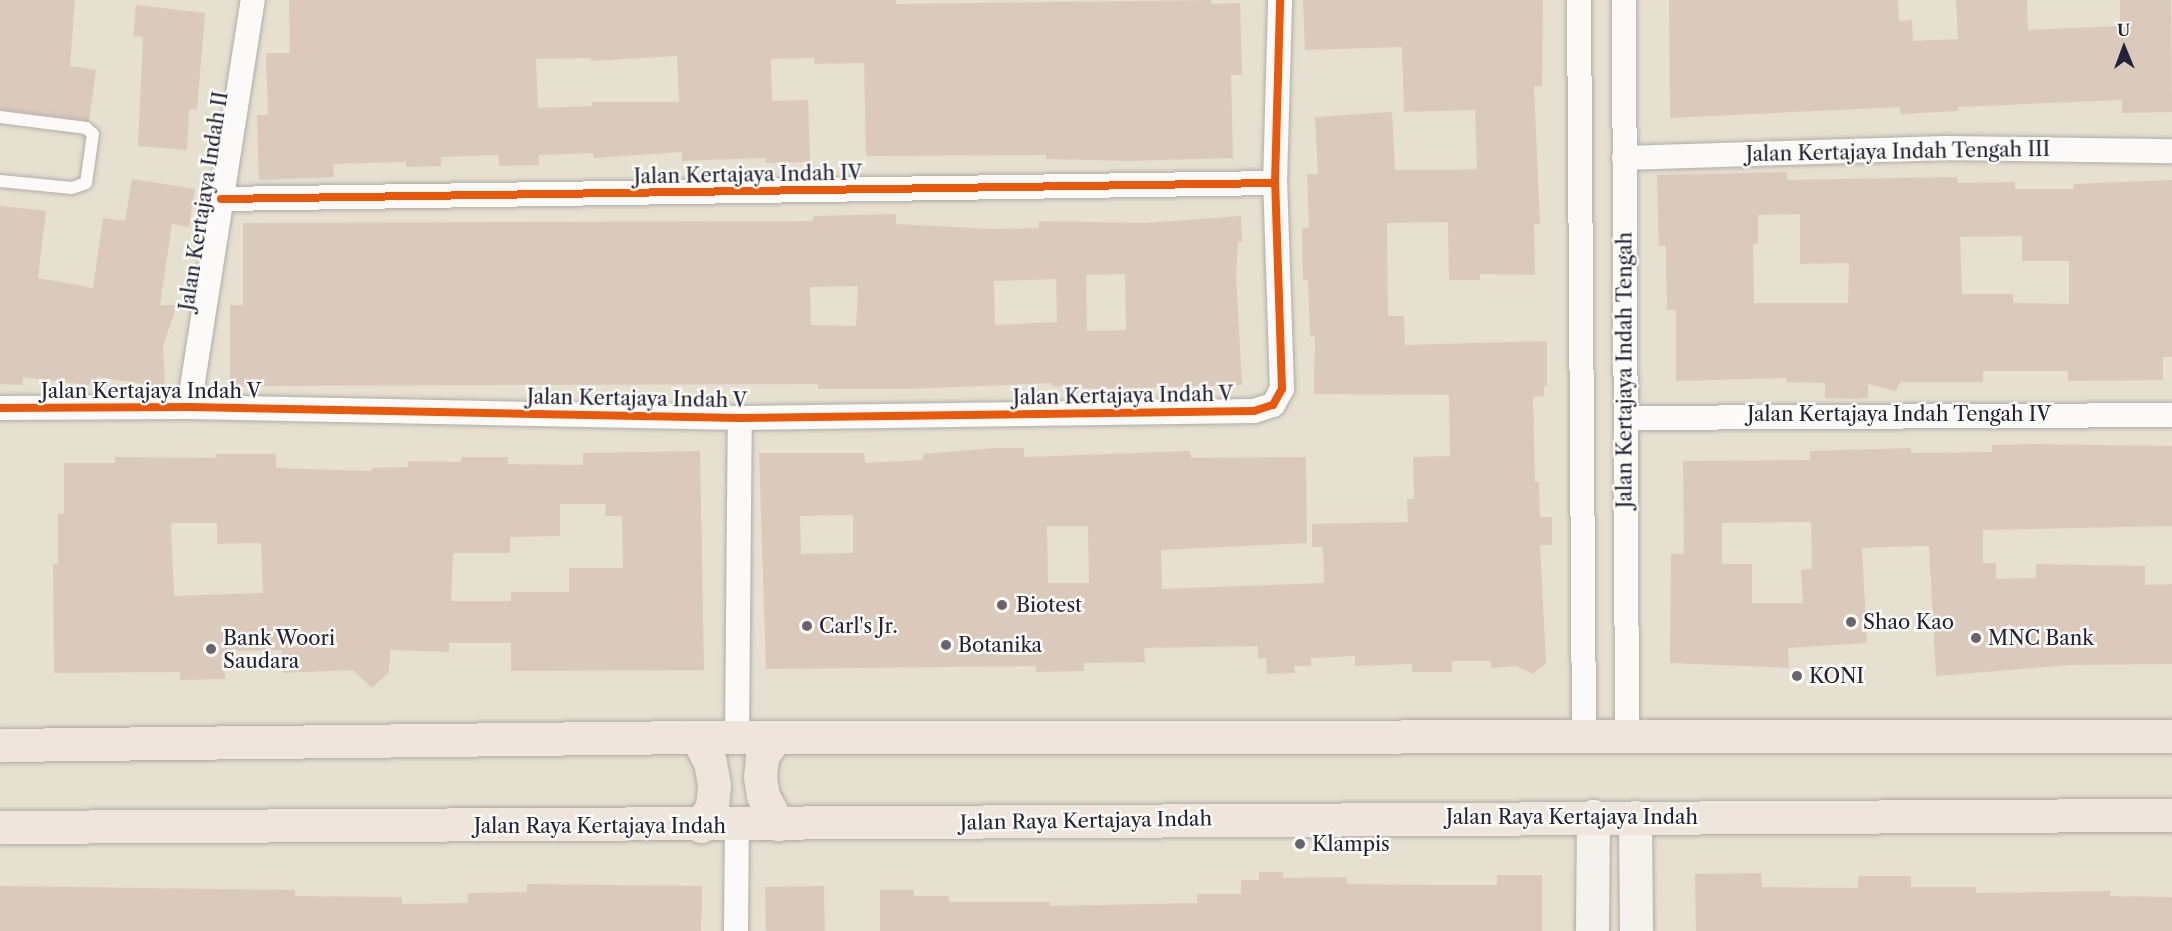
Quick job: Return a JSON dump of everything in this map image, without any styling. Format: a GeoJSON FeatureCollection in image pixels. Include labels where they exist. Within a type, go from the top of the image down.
{"type":"FeatureCollection","features":[{"type":"Feature","properties":{"kind":"main road"},"geometry":{"type":"LineString","coordinates":[[0,745],[697,737],[1627,739],[2172,736]]}},
{"type":"Feature","properties":{"kind":"main road"},"geometry":{"type":"LineString","coordinates":[[697,737],[710,762],[714,785],[712,806],[701,826]]}},
{"type":"Feature","properties":{"kind":"main road"},"geometry":{"type":"LineString","coordinates":[[775,738],[762,756],[760,777],[763,796],[778,824]]}},
{"type":"Feature","properties":{"kind":"main road","name":"Jalan Raya Kertajaya Indah"},"geometry":{"type":"LineString","coordinates":[[0,827],[737,826],[1593,816],[2172,815]]}},
{"type":"Feature","properties":{"kind":"main road"},"geometry":{"type":"LineString","coordinates":[[1593,816],[1592,925],[1636,925],[1635,817]]}},
{"type":"Feature","properties":{"kind":"street","name":"Jalan Kertajaya Indah II"},"geometry":{"type":"LineString","coordinates":[[189,406],[253,0]]}},
{"type":"Feature","properties":{"kind":"street"},"geometry":{"type":"LineString","coordinates":[[1275,183],[1280,0]]}},
{"type":"Feature","properties":{"kind":"street"},"geometry":{"type":"LineString","coordinates":[[1579,0],[1584,739]]}},
{"type":"Feature","properties":{"kind":"street","name":"Jalan Kertajaya Indah Tengah"},"geometry":{"type":"LineString","coordinates":[[1624,0],[1627,739]]}},
{"type":"Feature","properties":{"kind":"street","name":"Jalan Kertajaya Indah Tengah III"},"geometry":{"type":"LineString","coordinates":[[1624,158],[1945,148],[2172,151]]}},
{"type":"Feature","properties":{"kind":"street","name":"Jalan Kertajaya Indah IV"},"geometry":{"type":"LineString","coordinates":[[221,199],[1275,183]]}},
{"type":"Feature","properties":{"kind":"street","name":"Jalan Kertajaya Indah V"},"geometry":{"type":"LineString","coordinates":[[0,408],[189,406],[740,417],[1254,411],[1273,405],[1282,389],[1275,183]]}},
{"type":"Feature","properties":{"kind":"street","name":"Jalan Kertajaya Indah Tengah IV"},"geometry":{"type":"LineString","coordinates":[[1626,418],[2172,414]]}},
{"type":"Feature","properties":{"kind":"street","name":"Jalan Kertajaya Indah V"},"geometry":{"type":"LineString","coordinates":[[737,738],[740,417]]}},
{"type":"Feature","properties":{"kind":"street"},"geometry":{"type":"LineString","coordinates":[[736,931],[737,826]]}},
{"type":"Feature","properties":{"kind":"lane"},"geometry":{"type":"LineString","coordinates":[[0,117],[86,128],[93,134],[86,183],[72,188],[0,181]]}},
{"type":"Feature","properties":{"kind":"building"},"geometry":{"type":"Polygon","coordinates":[[[0,0],[75,0],[70,66],[96,70],[89,121],[0,109],[0,0]]]}},
{"type":"Feature","properties":{"kind":"building"},"geometry":{"type":"Polygon","coordinates":[[[289,0],[896,0],[896,4],[1211,0],[1211,4],[1240,3],[1242,75],[1231,75],[1233,158],[1130,161],[1046,159],[1046,155],[866,156],[864,63],[814,64],[814,58],[771,59],[772,101],[808,100],[810,162],[766,163],[766,158],[682,161],[682,152],[594,158],[593,153],[539,155],[539,165],[499,166],[499,155],[441,157],[441,166],[406,167],[406,162],[333,164],[334,177],[259,180],[257,115],[268,115],[266,53],[290,53],[289,0]],[[677,56],[591,61],[591,58],[536,59],[538,108],[592,106],[592,102],[679,102],[677,56]]]}},
{"type":"Feature","properties":{"kind":"building"},"geometry":{"type":"Polygon","coordinates":[[[1303,0],[1543,0],[1542,86],[1534,86],[1540,224],[1534,224],[1535,275],[1480,274],[1480,280],[1449,280],[1448,222],[1387,223],[1388,316],[1404,316],[1405,345],[1547,341],[1547,386],[1544,386],[1544,396],[1533,397],[1535,482],[1539,482],[1540,517],[1552,517],[1552,545],[1540,545],[1546,663],[1533,674],[1516,666],[1491,668],[1491,661],[1452,661],[1452,672],[1412,672],[1412,664],[1355,666],[1355,656],[1311,658],[1311,666],[1294,666],[1295,673],[1267,674],[1266,658],[1258,659],[1258,646],[1144,648],[1145,662],[1084,663],[1084,671],[1036,672],[1036,666],[766,669],[759,453],[864,453],[865,463],[923,460],[923,454],[996,448],[1024,448],[1024,457],[1190,451],[1191,458],[1306,457],[1307,543],[1161,550],[1162,589],[1324,583],[1323,547],[1312,547],[1312,524],[1408,522],[1407,499],[1414,499],[1413,457],[1450,456],[1449,395],[1314,394],[1315,336],[1310,337],[1308,280],[1303,280],[1302,228],[1309,228],[1307,174],[1318,174],[1315,117],[1392,112],[1395,170],[1477,169],[1475,110],[1404,112],[1402,47],[1305,50],[1303,0]],[[853,515],[800,516],[801,554],[853,553],[853,515]],[[1047,526],[1048,583],[1089,583],[1088,526],[1047,526]]]}},
{"type":"Feature","properties":{"kind":"building"},"geometry":{"type":"Polygon","coordinates":[[[1669,0],[1898,0],[1899,21],[1912,20],[1913,41],[1958,39],[1956,0],[2027,0],[2028,30],[2120,26],[2120,0],[2171,0],[2172,112],[2122,113],[2122,100],[1958,107],[1958,111],[1901,114],[1900,107],[1670,118],[1669,0]]]}},
{"type":"Feature","properties":{"kind":"building"},"geometry":{"type":"Polygon","coordinates":[[[136,5],[205,13],[197,110],[189,109],[187,150],[138,146],[143,37],[133,36],[136,5]]]}},
{"type":"Feature","properties":{"kind":"building"},"geometry":{"type":"Polygon","coordinates":[[[1787,172],[1787,180],[1957,177],[1958,183],[2015,182],[2015,189],[2074,189],[2074,184],[2172,180],[2172,357],[2163,357],[2163,380],[2068,381],[2068,371],[1983,371],[1983,382],[1901,382],[1895,391],[1868,384],[1868,398],[1855,399],[1825,398],[1825,383],[1786,382],[1786,378],[1676,381],[1676,310],[1667,310],[1666,246],[1659,246],[1657,175],[1787,172]],[[1800,214],[1758,215],[1758,244],[1753,244],[1754,303],[1848,303],[1849,263],[1800,264],[1800,214]],[[2022,236],[1960,237],[1962,294],[2013,294],[2013,303],[2069,304],[2069,261],[2022,261],[2022,236]]]}},
{"type":"Feature","properties":{"kind":"building"},"geometry":{"type":"Polygon","coordinates":[[[132,179],[195,189],[189,227],[172,224],[160,305],[177,305],[163,346],[165,387],[97,377],[96,386],[23,377],[22,385],[0,384],[0,206],[46,211],[38,278],[93,288],[103,218],[125,221],[132,179]]]}},
{"type":"Feature","properties":{"kind":"building"},"geometry":{"type":"Polygon","coordinates":[[[896,214],[896,224],[991,229],[1039,228],[1039,221],[1145,223],[1241,216],[1242,242],[1238,242],[1236,275],[1242,385],[1099,389],[1052,386],[1052,383],[908,389],[818,389],[818,384],[230,386],[230,305],[243,305],[243,223],[813,221],[813,216],[896,214]],[[1125,274],[1086,275],[1087,331],[1126,330],[1125,274]],[[1056,279],[994,281],[995,325],[1057,322],[1056,279]],[[858,286],[810,287],[811,325],[856,326],[858,286]]]}},
{"type":"Feature","properties":{"kind":"building"},"geometry":{"type":"Polygon","coordinates":[[[1992,445],[2172,446],[2172,526],[1983,530],[1983,563],[1996,563],[1996,579],[2036,578],[2036,564],[2145,566],[2145,585],[2172,584],[2172,664],[2070,665],[1936,676],[1929,546],[1862,548],[1867,643],[1788,648],[1789,668],[1670,663],[1671,554],[1684,554],[1683,461],[1810,460],[1810,451],[1911,448],[1911,453],[1992,452],[1992,445]],[[1811,522],[1722,523],[1722,564],[1752,564],[1752,603],[1803,603],[1801,570],[1812,569],[1811,522]]]}},
{"type":"Feature","properties":{"kind":"building"},"geometry":{"type":"Polygon","coordinates":[[[700,451],[704,670],[511,671],[511,643],[449,643],[449,652],[390,650],[389,672],[372,688],[353,670],[283,673],[282,650],[224,651],[225,679],[180,680],[180,672],[54,673],[53,564],[58,564],[58,514],[64,514],[64,463],[115,463],[115,457],[217,458],[216,454],[276,454],[276,468],[372,471],[372,468],[408,467],[408,461],[461,462],[461,457],[508,457],[508,464],[583,465],[583,453],[700,451]],[[560,504],[560,536],[510,537],[510,553],[453,553],[451,601],[511,601],[511,592],[569,592],[569,568],[623,568],[622,516],[605,516],[606,504],[560,504]],[[171,523],[174,596],[263,593],[261,543],[217,544],[217,523],[171,523]]]}},
{"type":"Feature","properties":{"kind":"building"},"geometry":{"type":"Polygon","coordinates":[[[1259,872],[1283,872],[1283,878],[1346,877],[1347,884],[1436,885],[1497,885],[1497,875],[1542,875],[1542,931],[880,931],[880,890],[914,890],[914,896],[949,896],[949,902],[1050,902],[1050,906],[1197,903],[1197,894],[1241,894],[1241,880],[1259,880],[1259,872]]]}},
{"type":"Feature","properties":{"kind":"building"},"geometry":{"type":"Polygon","coordinates":[[[1761,873],[1762,887],[1858,888],[1858,876],[1911,876],[1911,887],[1976,887],[1976,893],[2111,891],[2110,896],[2172,897],[2172,931],[1696,931],[1695,874],[1761,873]]]}},
{"type":"Feature","properties":{"kind":"building"},"geometry":{"type":"Polygon","coordinates":[[[527,884],[702,886],[701,931],[0,931],[0,886],[295,890],[295,896],[402,897],[402,904],[468,903],[468,893],[527,892],[527,884]]]}},
{"type":"Feature","properties":{"kind":"building"},"geometry":{"type":"Polygon","coordinates":[[[824,886],[825,931],[766,931],[765,887],[824,886]]]}},
{"type":"Feature","properties":{"kind":"cycle path"},"geometry":{"type":"LineString","coordinates":[[0,408],[189,407],[740,418],[1254,411],[1273,405],[1282,389],[1275,183],[1280,0]]}},
{"type":"Feature","properties":{"kind":"cycle path"},"geometry":{"type":"LineString","coordinates":[[221,199],[1275,183]]}},
{"type":"Feature","properties":{"kind":"place","name":"Biotest"},"geometry":{"type":"Point","coordinates":[1002,605]}},
{"type":"Feature","properties":{"kind":"place","name":"Shao Kao"},"geometry":{"type":"Point","coordinates":[1851,622]}},
{"type":"Feature","properties":{"kind":"place","name":"Carl's Jr."},"geometry":{"type":"Point","coordinates":[807,626]}},
{"type":"Feature","properties":{"kind":"place","name":"MNC Bank"},"geometry":{"type":"Point","coordinates":[1976,638]}},
{"type":"Feature","properties":{"kind":"place","name":"Botanika"},"geometry":{"type":"Point","coordinates":[946,645]}},
{"type":"Feature","properties":{"kind":"place","name":"Bank Woori Saudara"},"geometry":{"type":"Point","coordinates":[211,649]}},
{"type":"Feature","properties":{"kind":"place","name":"KONI"},"geometry":{"type":"Point","coordinates":[1797,676]}},
{"type":"Feature","properties":{"kind":"place","name":"Klampis"},"geometry":{"type":"Point","coordinates":[1300,844]}}]}
